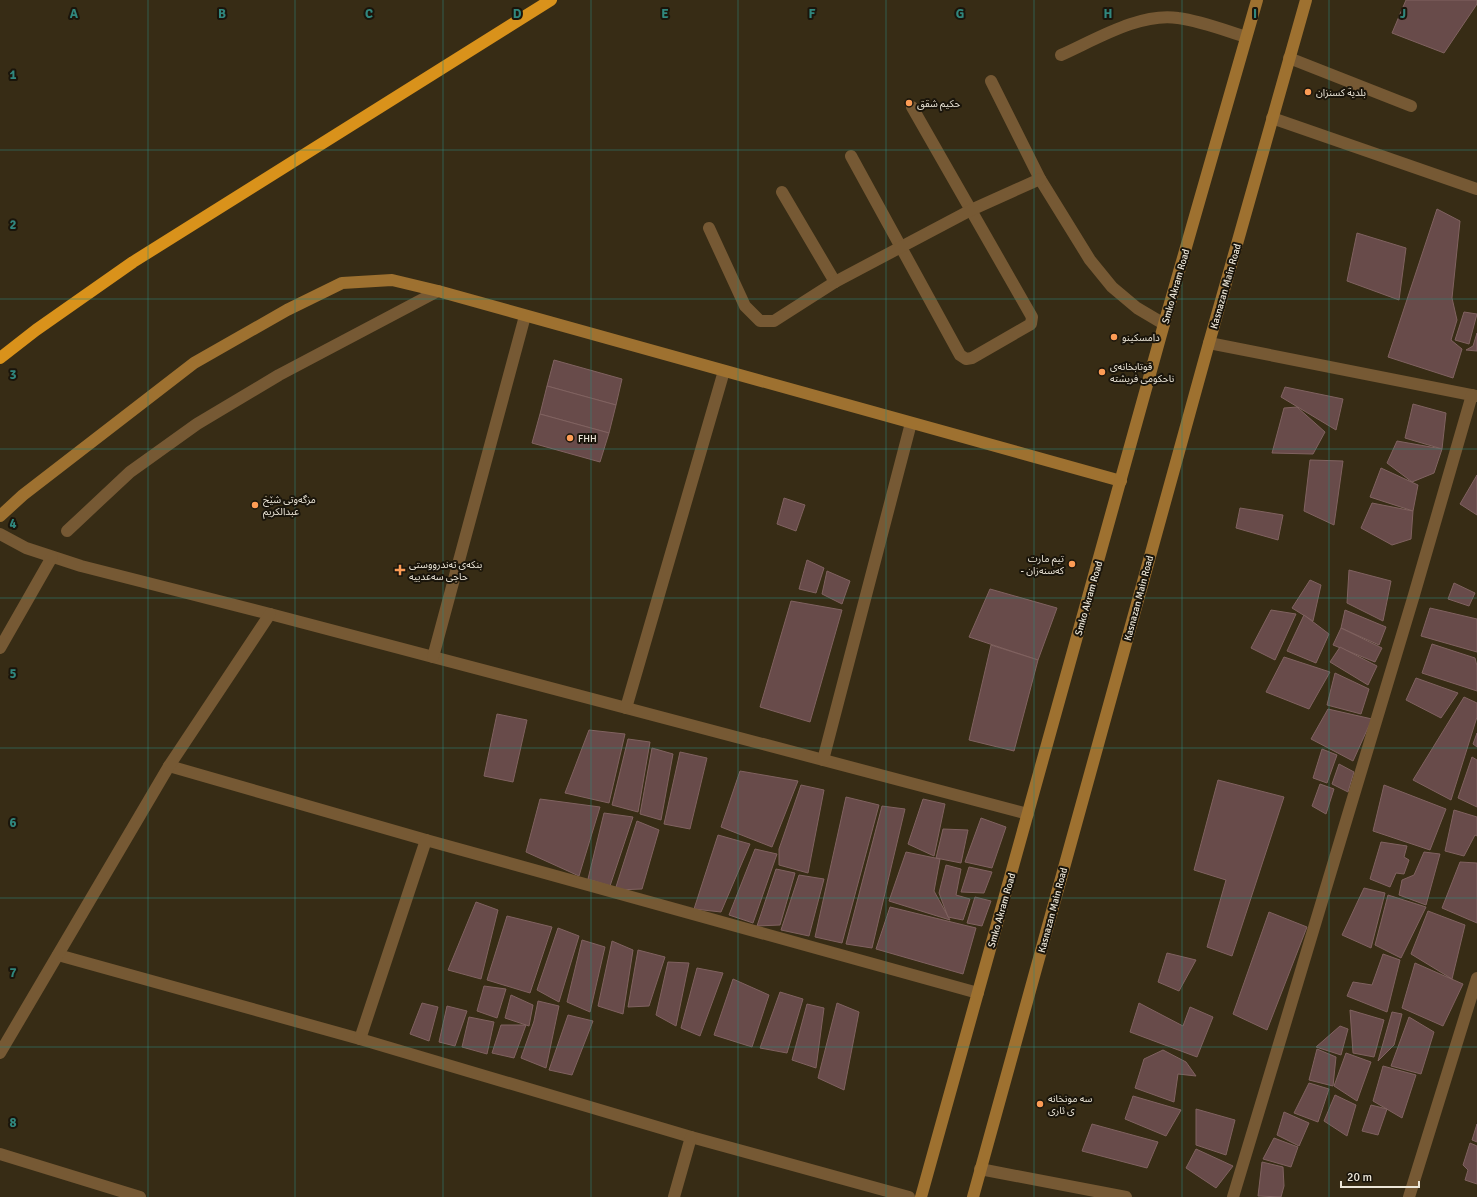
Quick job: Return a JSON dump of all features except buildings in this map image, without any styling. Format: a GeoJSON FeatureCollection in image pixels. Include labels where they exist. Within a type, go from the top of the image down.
{"type":"FeatureCollection","features":[{"type":"Feature","properties":{"kind":"highway"},"geometry":{"type":"LineString","coordinates":[[0,358],[36,330],[132,262],[551,0]]}},
{"type":"Feature","properties":{"kind":"street","name":"Smko Akram Road"},"geometry":{"type":"LineString","coordinates":[[921,1197],[1164,324],[1257,0]]}},
{"type":"Feature","properties":{"kind":"street","name":"Kasnazan Main Road"},"geometry":{"type":"LineString","coordinates":[[973,1197],[1209,343],[1306,0]]}},
{"type":"Feature","properties":{"kind":"street"},"geometry":{"type":"LineString","coordinates":[[1061,56],[1116,30],[1149,18],[1177,18],[1206,24],[1246,37]]}},
{"type":"Feature","properties":{"kind":"street"},"geometry":{"type":"LineString","coordinates":[[1289,58],[1410,106]]}},
{"type":"Feature","properties":{"kind":"street"},"geometry":{"type":"LineString","coordinates":[[991,81],[1040,179],[1090,260],[1112,287],[1137,308],[1164,324]]}},
{"type":"Feature","properties":{"kind":"street"},"geometry":{"type":"LineString","coordinates":[[851,156],[960,355],[966,359],[972,358],[1031,324],[1033,320],[1032,317],[912,107]]}},
{"type":"Feature","properties":{"kind":"street"},"geometry":{"type":"LineString","coordinates":[[1272,118],[1477,189]]}},
{"type":"Feature","properties":{"kind":"street"},"geometry":{"type":"LineString","coordinates":[[709,228],[745,306],[760,321],[774,320],[835,282],[901,247],[971,210],[1040,179]]}},
{"type":"Feature","properties":{"kind":"street"},"geometry":{"type":"LineString","coordinates":[[782,192],[835,282]]}},
{"type":"Feature","properties":{"kind":"street"},"geometry":{"type":"LineString","coordinates":[[0,516],[30,490],[194,364],[287,310],[342,282],[392,280],[438,291],[1120,481]]}},
{"type":"Feature","properties":{"kind":"street"},"geometry":{"type":"LineString","coordinates":[[67,531],[130,472],[197,424],[279,375],[438,291]]}},
{"type":"Feature","properties":{"kind":"street"},"geometry":{"type":"LineString","coordinates":[[433,657],[525,316]]}},
{"type":"Feature","properties":{"kind":"street"},"geometry":{"type":"LineString","coordinates":[[1209,343],[1474,395],[1233,1197]]}},
{"type":"Feature","properties":{"kind":"street"},"geometry":{"type":"LineString","coordinates":[[626,708],[724,371]]}},
{"type":"Feature","properties":{"kind":"street"},"geometry":{"type":"LineString","coordinates":[[823,760],[911,423]]}},
{"type":"Feature","properties":{"kind":"street"},"geometry":{"type":"LineString","coordinates":[[0,534],[26,548],[81,566],[270,614],[1028,814]]}},
{"type":"Feature","properties":{"kind":"street"},"geometry":{"type":"LineString","coordinates":[[0,648],[52,557]]}},
{"type":"Feature","properties":{"kind":"street"},"geometry":{"type":"LineString","coordinates":[[0,1053],[168,766],[270,614]]}},
{"type":"Feature","properties":{"kind":"street"},"geometry":{"type":"LineString","coordinates":[[168,766],[426,840],[978,993]]}},
{"type":"Feature","properties":{"kind":"street"},"geometry":{"type":"LineString","coordinates":[[360,1039],[426,840]]}},
{"type":"Feature","properties":{"kind":"street"},"geometry":{"type":"LineString","coordinates":[[58,954],[360,1039],[691,1137],[909,1197]]}},
{"type":"Feature","properties":{"kind":"street"},"geometry":{"type":"LineString","coordinates":[[1409,1197],[1477,978]]}},
{"type":"Feature","properties":{"kind":"street"},"geometry":{"type":"LineString","coordinates":[[674,1197],[691,1137]]}},
{"type":"Feature","properties":{"kind":"street"},"geometry":{"type":"LineString","coordinates":[[0,1154],[140,1197]]}},
{"type":"Feature","properties":{"kind":"street"},"geometry":{"type":"LineString","coordinates":[[980,1169],[1126,1197]]}},
{"type":"Feature","properties":{"kind":"place","name":"بلدية كسنزان"},"geometry":{"type":"Point","coordinates":[1308,92]}},
{"type":"Feature","properties":{"kind":"place","name":"حكيم شقق"},"geometry":{"type":"Point","coordinates":[909,103]}},
{"type":"Feature","properties":{"kind":"place","name":"دامسكينو"},"geometry":{"type":"Point","coordinates":[1114,337]}},
{"type":"Feature","properties":{"kind":"place","name":"قوتابخانەی ناحکومی فریشتە"},"geometry":{"type":"Point","coordinates":[1102,372]}},
{"type":"Feature","properties":{"kind":"place","name":"FHH"},"geometry":{"type":"Point","coordinates":[570,438]}},
{"type":"Feature","properties":{"kind":"place","name":"مزگەوتى شێخ عبدالکریم"},"geometry":{"type":"Point","coordinates":[255,505]}},
{"type":"Feature","properties":{"kind":"place","name":"تیم مارت - کەسنەزان"},"geometry":{"type":"Point","coordinates":[1072,564]}},
{"type":"Feature","properties":{"kind":"place","name":"بنکەی تەندرووستی حاجی سەعدییە"},"geometry":{"type":"Point","coordinates":[400,570]}},
{"type":"Feature","properties":{"kind":"place","name":"سه مونخانه ی ئاری"},"geometry":{"type":"Point","coordinates":[1040,1104]}}]}
